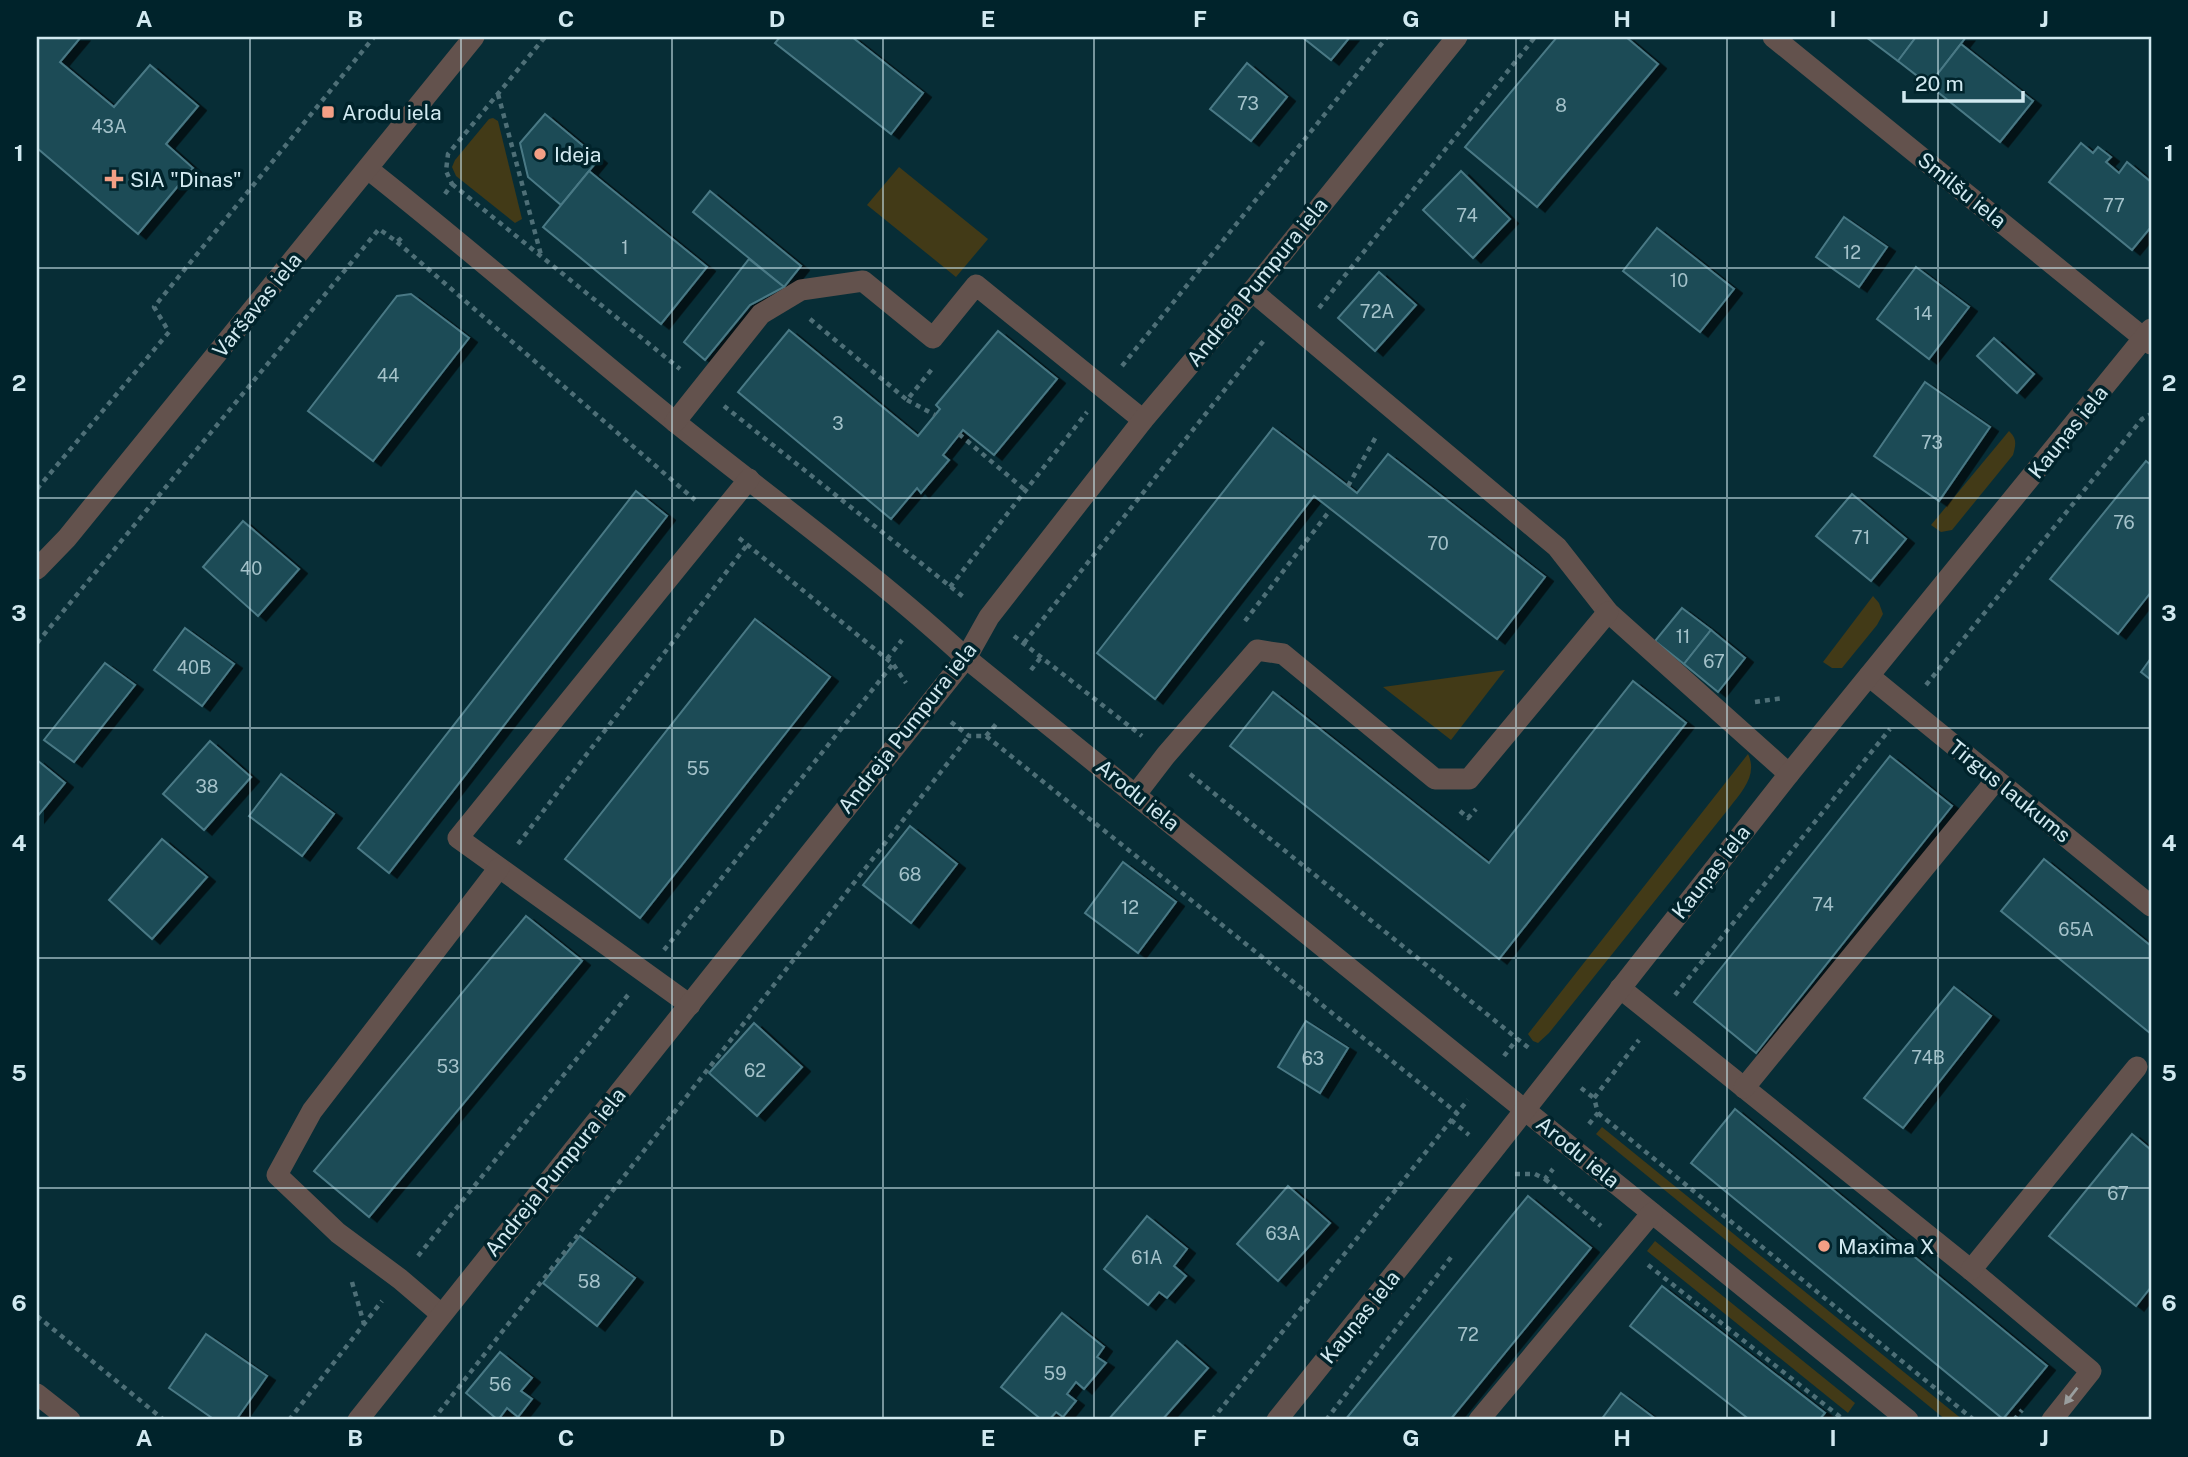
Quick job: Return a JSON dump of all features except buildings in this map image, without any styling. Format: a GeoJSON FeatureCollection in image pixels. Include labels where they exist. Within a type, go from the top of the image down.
{"type":"FeatureCollection","features":[{"type":"Feature","properties":{"kind":"street","name":"Varšavas iela"},"geometry":{"type":"LineString","coordinates":[[37,569],[68,538],[474,37]]}},
{"type":"Feature","properties":{"kind":"street","name":"Andreja Pumpura iela"},"geometry":{"type":"LineString","coordinates":[[358,1420],[966,658],[989,617],[1143,420],[1457,37]]}},
{"type":"Feature","properties":{"kind":"street","name":"Smilšu iela"},"geometry":{"type":"LineString","coordinates":[[1773,37],[2149,337]]}},
{"type":"Feature","properties":{"kind":"street","name":"Arodu iela"},"geometry":{"type":"LineString","coordinates":[[368,169],[675,422],[920,616],[966,658],[1908,1420]]}},
{"type":"Feature","properties":{"kind":"street"},"geometry":{"type":"LineString","coordinates":[[675,422],[761,314],[801,290],[863,281],[933,338],[976,285],[1143,420]]}},
{"type":"Feature","properties":{"kind":"street"},"geometry":{"type":"LineString","coordinates":[[1252,290],[1559,548],[1608,612],[1789,774]]}},
{"type":"Feature","properties":{"kind":"street","name":"Kauņas iela"},"geometry":{"type":"LineString","coordinates":[[1277,1420],[1789,774],[2149,337]]}},
{"type":"Feature","properties":{"kind":"street"},"geometry":{"type":"LineString","coordinates":[[690,1005],[458,838],[749,479]]}},
{"type":"Feature","properties":{"kind":"street"},"geometry":{"type":"LineString","coordinates":[[1136,794],[1166,755],[1257,650],[1283,654],[1435,779],[1469,779],[1608,612]]}},
{"type":"Feature","properties":{"kind":"street","name":"Tirgus laukums"},"geometry":{"type":"LineString","coordinates":[[1869,676],[2151,906]]}},
{"type":"Feature","properties":{"kind":"street"},"geometry":{"type":"LineString","coordinates":[[1744,1088],[1996,780]]}},
{"type":"Feature","properties":{"kind":"street"},"geometry":{"type":"LineString","coordinates":[[441,1314],[400,1279],[338,1233],[277,1175],[312,1111],[499,868]]}},
{"type":"Feature","properties":{"kind":"street"},"geometry":{"type":"LineString","coordinates":[[1620,988],[1971,1270],[2091,1371],[2052,1420]]}},
{"type":"Feature","properties":{"kind":"street"},"geometry":{"type":"LineString","coordinates":[[1971,1270],[2137,1067]]}},
{"type":"Feature","properties":{"kind":"street"},"geometry":{"type":"LineString","coordinates":[[1479,1420],[1653,1213]]}},
{"type":"Feature","properties":{"kind":"street"},"geometry":{"type":"LineString","coordinates":[[37,1394],[70,1420]]}},
{"type":"Feature","properties":{"kind":"path"},"geometry":{"type":"LineString","coordinates":[[37,489],[169,332],[154,307],[374,37]]}},
{"type":"Feature","properties":{"kind":"path"},"geometry":{"type":"LineString","coordinates":[[447,154],[545,37]]}},
{"type":"Feature","properties":{"kind":"path"},"geometry":{"type":"LineString","coordinates":[[950,587],[1198,270],[1387,37]]}},
{"type":"Feature","properties":{"kind":"path"},"geometry":{"type":"LineString","coordinates":[[498,94],[541,256]]}},
{"type":"Feature","properties":{"kind":"path"},"geometry":{"type":"LineString","coordinates":[[37,643],[379,229]]}},
{"type":"Feature","properties":{"kind":"path"},"geometry":{"type":"LineString","coordinates":[[397,242],[747,545],[893,664],[906,685]]}},
{"type":"Feature","properties":{"kind":"path"},"geometry":{"type":"LineString","coordinates":[[907,400],[935,415]]}},
{"type":"Feature","properties":{"kind":"path"},"geometry":{"type":"LineString","coordinates":[[1594,1098],[2142,419],[2151,414]]}},
{"type":"Feature","properties":{"kind":"path"},"geometry":{"type":"LineString","coordinates":[[1348,486],[1381,428]]}},
{"type":"Feature","properties":{"kind":"path"},"geometry":{"type":"LineString","coordinates":[[959,434],[1025,490]]}},
{"type":"Feature","properties":{"kind":"path"},"geometry":{"type":"LineString","coordinates":[[528,851],[517,843],[747,545]]}},
{"type":"Feature","properties":{"kind":"path"},"geometry":{"type":"LineString","coordinates":[[1008,631],[1530,1049]]}},
{"type":"Feature","properties":{"kind":"path"},"geometry":{"type":"LineString","coordinates":[[887,659],[905,636]]}},
{"type":"Feature","properties":{"kind":"path"},"geometry":{"type":"LineString","coordinates":[[1028,674],[1041,657]]}},
{"type":"Feature","properties":{"kind":"path"},"geometry":{"type":"LineString","coordinates":[[289,1420],[893,664]]}},
{"type":"Feature","properties":{"kind":"path"},"geometry":{"type":"LineString","coordinates":[[950,721],[970,736],[986,736],[1457,1113]]}},
{"type":"Feature","properties":{"kind":"path"},"geometry":{"type":"LineString","coordinates":[[433,1420],[970,736]]}},
{"type":"Feature","properties":{"kind":"path"},"geometry":{"type":"LineString","coordinates":[[1458,810],[1468,818],[1477,807]]}},
{"type":"Feature","properties":{"kind":"path"},"geometry":{"type":"LineString","coordinates":[[1501,1059],[1517,1038]]}},
{"type":"Feature","properties":{"kind":"path"},"geometry":{"type":"LineString","coordinates":[[1578,1085],[1594,1098],[1598,1113],[1974,1420]]}},
{"type":"Feature","properties":{"kind":"path"},"geometry":{"type":"LineString","coordinates":[[1212,1420],[1470,1097]]}},
{"type":"Feature","properties":{"kind":"path"},"geometry":{"type":"LineString","coordinates":[[1591,1122],[1598,1113]]}},
{"type":"Feature","properties":{"kind":"path"},"geometry":{"type":"LineString","coordinates":[[1451,1120],[1469,1135]]}},
{"type":"Feature","properties":{"kind":"path"},"geometry":{"type":"LineString","coordinates":[[1545,1179],[1555,1166]]}},
{"type":"Feature","properties":{"kind":"path"},"geometry":{"type":"LineString","coordinates":[[1507,1184],[1516,1174],[1535,1174],[1545,1179],[1624,1246],[1844,1420]]}},
{"type":"Feature","properties":{"kind":"path"},"geometry":{"type":"LineString","coordinates":[[1326,1420],[1458,1249]]}},
{"type":"Feature","properties":{"kind":"path"},"geometry":{"type":"LineString","coordinates":[[37,1316],[164,1420]]}},
{"type":"Feature","properties":{"kind":"shaded area"},"geometry":{"type":"Polygon","coordinates":[[[489,119],[498,121],[522,219],[515,223],[456,176],[452,167],[489,119]]]}},
{"type":"Feature","properties":{"kind":"shaded area"},"geometry":{"type":"Polygon","coordinates":[[[899,167],[988,239],[956,277],[867,205],[899,167]]]}},
{"type":"Feature","properties":{"kind":"shaded area"},"geometry":{"type":"Polygon","coordinates":[[[2009,431],[2015,442],[2013,455],[1952,530],[1941,532],[1931,525],[2009,431]]]}},
{"type":"Feature","properties":{"kind":"shaded area"},"geometry":{"type":"Polygon","coordinates":[[[1873,596],[1883,614],[1877,625],[1842,668],[1832,668],[1823,662],[1873,596]]]}},
{"type":"Feature","properties":{"kind":"shaded area"},"geometry":{"type":"Polygon","coordinates":[[[1505,670],[1451,740],[1383,687],[1505,670]]]}},
{"type":"Feature","properties":{"kind":"shaded area"},"geometry":{"type":"Polygon","coordinates":[[[1748,754],[1751,762],[1750,776],[1739,795],[1549,1033],[1538,1043],[1533,1041],[1528,1034],[1748,754]]]}},
{"type":"Feature","properties":{"kind":"shaded area"},"geometry":{"type":"Polygon","coordinates":[[[1602,1127],[1963,1420],[1946,1420],[1596,1134],[1602,1127]]]}},
{"type":"Feature","properties":{"kind":"shaded area"},"geometry":{"type":"Polygon","coordinates":[[[1655,1241],[1855,1403],[1848,1413],[1647,1251],[1655,1241]]]}},
{"type":"Feature","properties":{"kind":"place","name":"Arodu iela"},"geometry":{"type":"Point","coordinates":[328,112]}},
{"type":"Feature","properties":{"kind":"place","name":"Ideja"},"geometry":{"type":"Point","coordinates":[540,154]}},
{"type":"Feature","properties":{"kind":"place","name":"SIA \"Dinas\""},"geometry":{"type":"Point","coordinates":[114,179]}},
{"type":"Feature","properties":{"kind":"place","name":"Maxima X"},"geometry":{"type":"Point","coordinates":[1824,1246]}}]}
